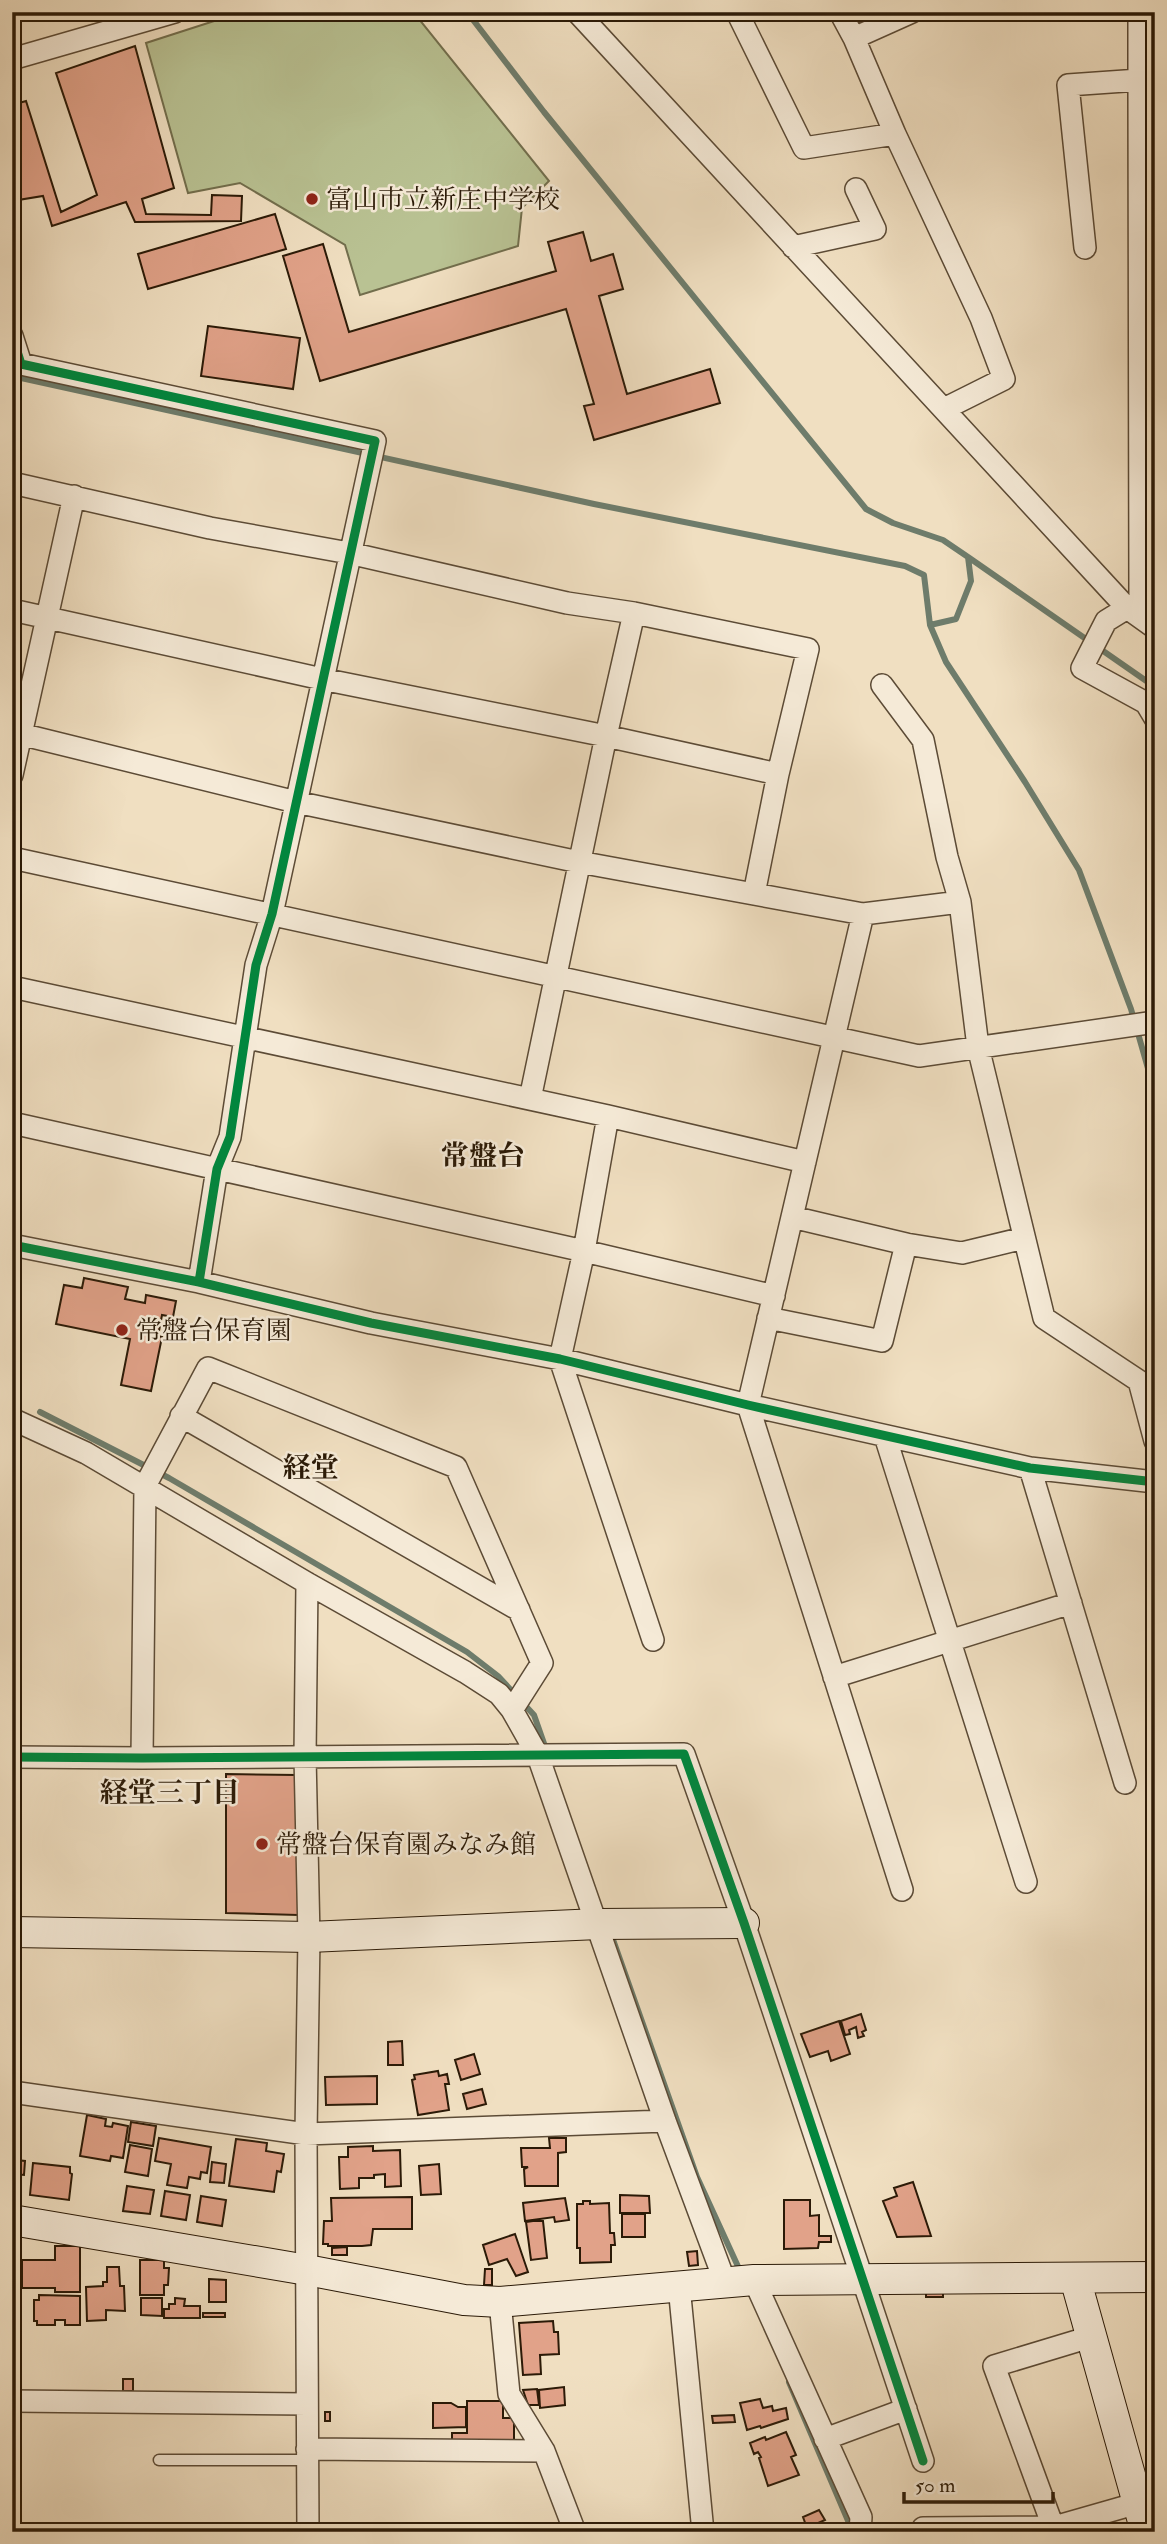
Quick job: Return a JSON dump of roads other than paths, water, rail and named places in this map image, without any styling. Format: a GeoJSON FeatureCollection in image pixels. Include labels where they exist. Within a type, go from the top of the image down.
{"type":"FeatureCollection","features":[{"type":"Feature","properties":{"kind":"street"},"geometry":{"type":"LineString","coordinates":[[12,60],[175,12]]}},
{"type":"Feature","properties":{"kind":"street"},"geometry":{"type":"LineString","coordinates":[[578,12],[1127,608],[1155,628]]}},
{"type":"Feature","properties":{"kind":"street"},"geometry":{"type":"LineString","coordinates":[[737,12],[804,148],[895,134]]}},
{"type":"Feature","properties":{"kind":"street"},"geometry":{"type":"LineString","coordinates":[[840,12],[981,318],[1004,379],[944,410]]}},
{"type":"Feature","properties":{"kind":"street"},"geometry":{"type":"LineString","coordinates":[[854,38],[912,12]]}},
{"type":"Feature","properties":{"kind":"street"},"geometry":{"type":"LineString","coordinates":[[1139,12],[1140,600],[1106,621],[1082,668],[1146,703],[1155,719]]}},
{"type":"Feature","properties":{"kind":"street"},"geometry":{"type":"LineString","coordinates":[[1085,248],[1068,85],[1139,80]]}},
{"type":"Feature","properties":{"kind":"street"},"geometry":{"type":"LineString","coordinates":[[793,247],[875,229],[856,189]]}},
{"type":"Feature","properties":{"kind":"street"},"geometry":{"type":"LineString","coordinates":[[12,336],[21,364],[375,441],[272,914],[256,965],[230,1137],[217,1169],[199,1282]]}},
{"type":"Feature","properties":{"kind":"street"},"geometry":{"type":"LineString","coordinates":[[12,482],[210,528],[349,553],[566,603],[634,613],[808,649],[778,774],[754,894]]}},
{"type":"Feature","properties":{"kind":"street"},"geometry":{"type":"LineString","coordinates":[[12,775],[17,733],[48,616],[74,496]]}},
{"type":"Feature","properties":{"kind":"street"},"geometry":{"type":"LineString","coordinates":[[12,610],[322,679],[606,736],[778,774]]}},
{"type":"Feature","properties":{"kind":"street"},"geometry":{"type":"LineString","coordinates":[[530,1099],[634,613]]}},
{"type":"Feature","properties":{"kind":"street"},"geometry":{"type":"LineString","coordinates":[[882,685],[923,740],[947,857],[960,902],[978,1047],[1044,1318],[1139,1381],[1155,1441]]}},
{"type":"Feature","properties":{"kind":"street"},"geometry":{"type":"LineString","coordinates":[[17,733],[296,802],[579,862],[863,914],[960,902]]}},
{"type":"Feature","properties":{"kind":"street"},"geometry":{"type":"LineString","coordinates":[[12,858],[919,1056],[1155,1022]]}},
{"type":"Feature","properties":{"kind":"street"},"geometry":{"type":"LineString","coordinates":[[863,914],[748,1405],[902,1890]]}},
{"type":"Feature","properties":{"kind":"street"},"geometry":{"type":"LineString","coordinates":[[12,987],[608,1116],[805,1162]]}},
{"type":"Feature","properties":{"kind":"street"},"geometry":{"type":"LineString","coordinates":[[608,1116],[584,1251],[560,1359],[653,1640]]}},
{"type":"Feature","properties":{"kind":"street"},"geometry":{"type":"LineString","coordinates":[[12,1123],[774,1296]]}},
{"type":"Feature","properties":{"kind":"street"},"geometry":{"type":"LineString","coordinates":[[792,1217],[906,1244],[962,1253],[1024,1238]]}},
{"type":"Feature","properties":{"kind":"street"},"geometry":{"type":"LineString","coordinates":[[768,1318],[882,1341],[906,1244]]}},
{"type":"Feature","properties":{"kind":"street"},"geometry":{"type":"LineString","coordinates":[[12,1245],[199,1282],[370,1323],[560,1359],[748,1405],[1030,1468],[1155,1482]]}},
{"type":"Feature","properties":{"kind":"street"},"geometry":{"type":"LineString","coordinates":[[142,1758],[145,1486],[208,1368],[456,1467],[542,1663],[512,1710]]}},
{"type":"Feature","properties":{"kind":"street"},"geometry":{"type":"LineString","coordinates":[[181,1416],[519,1610]]}},
{"type":"Feature","properties":{"kind":"street"},"geometry":{"type":"LineString","coordinates":[[12,1419],[86,1453],[145,1486],[499,1694],[512,1710],[538,1756],[665,2121],[725,2283]]}},
{"type":"Feature","properties":{"kind":"street"},"geometry":{"type":"LineString","coordinates":[[885,1436],[1026,1882]]}},
{"type":"Feature","properties":{"kind":"street"},"geometry":{"type":"LineString","coordinates":[[1030,1468],[1125,1783]]}},
{"type":"Feature","properties":{"kind":"street"},"geometry":{"type":"LineString","coordinates":[[307,1583],[305,1756],[309,1937],[306,2134],[308,2532]]}},
{"type":"Feature","properties":{"kind":"street"},"geometry":{"type":"LineString","coordinates":[[834,1676],[1071,1603]]}},
{"type":"Feature","properties":{"kind":"street"},"geometry":{"type":"LineString","coordinates":[[12,1757],[684,1754],[744,1923],[923,2460]]}},
{"type":"Feature","properties":{"kind":"street"},"geometry":{"type":"LineString","coordinates":[[12,1932],[309,1937],[598,1924],[744,1923]]}},
{"type":"Feature","properties":{"kind":"street"},"geometry":{"type":"LineString","coordinates":[[12,2092],[306,2134],[665,2121]]}},
{"type":"Feature","properties":{"kind":"street"},"geometry":{"type":"LineString","coordinates":[[12,2221],[307,2270],[464,2300],[500,2302],[754,2280],[1155,2277]]}},
{"type":"Feature","properties":{"kind":"street"},"geometry":{"type":"LineString","coordinates":[[1075,2278],[1146,2532]]}},
{"type":"Feature","properties":{"kind":"street"},"geometry":{"type":"LineString","coordinates":[[754,2280],[861,2516],[860,2532]]}},
{"type":"Feature","properties":{"kind":"street"},"geometry":{"type":"LineString","coordinates":[[679,2286],[703,2532]]}},
{"type":"Feature","properties":{"kind":"street"},"geometry":{"type":"LineString","coordinates":[[500,2302],[509,2393],[544,2451],[575,2532]]}},
{"type":"Feature","properties":{"kind":"street"},"geometry":{"type":"LineString","coordinates":[[1055,2529],[994,2366],[1090,2336]]}},
{"type":"Feature","properties":{"kind":"street"},"geometry":{"type":"LineString","coordinates":[[12,2401],[307,2404]]}},
{"type":"Feature","properties":{"kind":"street"},"geometry":{"type":"LineString","coordinates":[[825,2439],[906,2409]]}},
{"type":"Feature","properties":{"kind":"street"},"geometry":{"type":"LineString","coordinates":[[307,2454],[544,2451]]}},
{"type":"Feature","properties":{"kind":"street"},"geometry":{"type":"LineString","coordinates":[[925,2532],[923,2528],[1055,2529],[1138,2503]]}},
{"type":"Feature","properties":{"kind":"lane"},"geometry":{"type":"LineString","coordinates":[[159,2459],[307,2454]]}},
{"type":"Feature","properties":{"kind":"waterway"},"geometry":{"type":"LineString","coordinates":[[467,12],[544,112],[866,509],[893,523],[943,540],[968,557],[971,581],[956,619],[930,625]]}},
{"type":"Feature","properties":{"kind":"waterway"},"geometry":{"type":"LineString","coordinates":[[12,376],[594,504],[905,566],[924,575],[930,625],[946,662],[1079,870],[1131,1009],[1155,1093]]}},
{"type":"Feature","properties":{"kind":"waterway"},"geometry":{"type":"LineString","coordinates":[[968,557],[1155,687]]}},
{"type":"Feature","properties":{"kind":"waterway"},"geometry":{"type":"LineString","coordinates":[[40,1412],[169,1478],[467,1652],[498,1676],[534,1715],[547,1752]]}},
{"type":"Feature","properties":{"kind":"waterway"},"geometry":{"type":"LineString","coordinates":[[611,1934],[697,2177],[741,2273]]}},
{"type":"Feature","properties":{"kind":"waterway"},"geometry":{"type":"LineString","coordinates":[[789,2382],[852,2530]]}},
{"type":"Feature","properties":{"kind":"place","name":"富山市立新庄中学校"},"geometry":{"type":"Point","coordinates":[312,199]}},
{"type":"Feature","properties":{"kind":"place","name":"常盤台保育園"},"geometry":{"type":"Point","coordinates":[122,1330]}},
{"type":"Feature","properties":{"kind":"place","name":"常盤台保育園みなみ館"},"geometry":{"type":"Point","coordinates":[262,1844]}},
{"type":"Feature","properties":{"kind":"district","name":"常盤台"},"geometry":{"type":"Point","coordinates":[483,1155]}},
{"type":"Feature","properties":{"kind":"district","name":"経堂"},"geometry":{"type":"Point","coordinates":[311,1467]}},
{"type":"Feature","properties":{"kind":"district","name":"経堂三丁目"},"geometry":{"type":"Point","coordinates":[170,1792]}}]}
